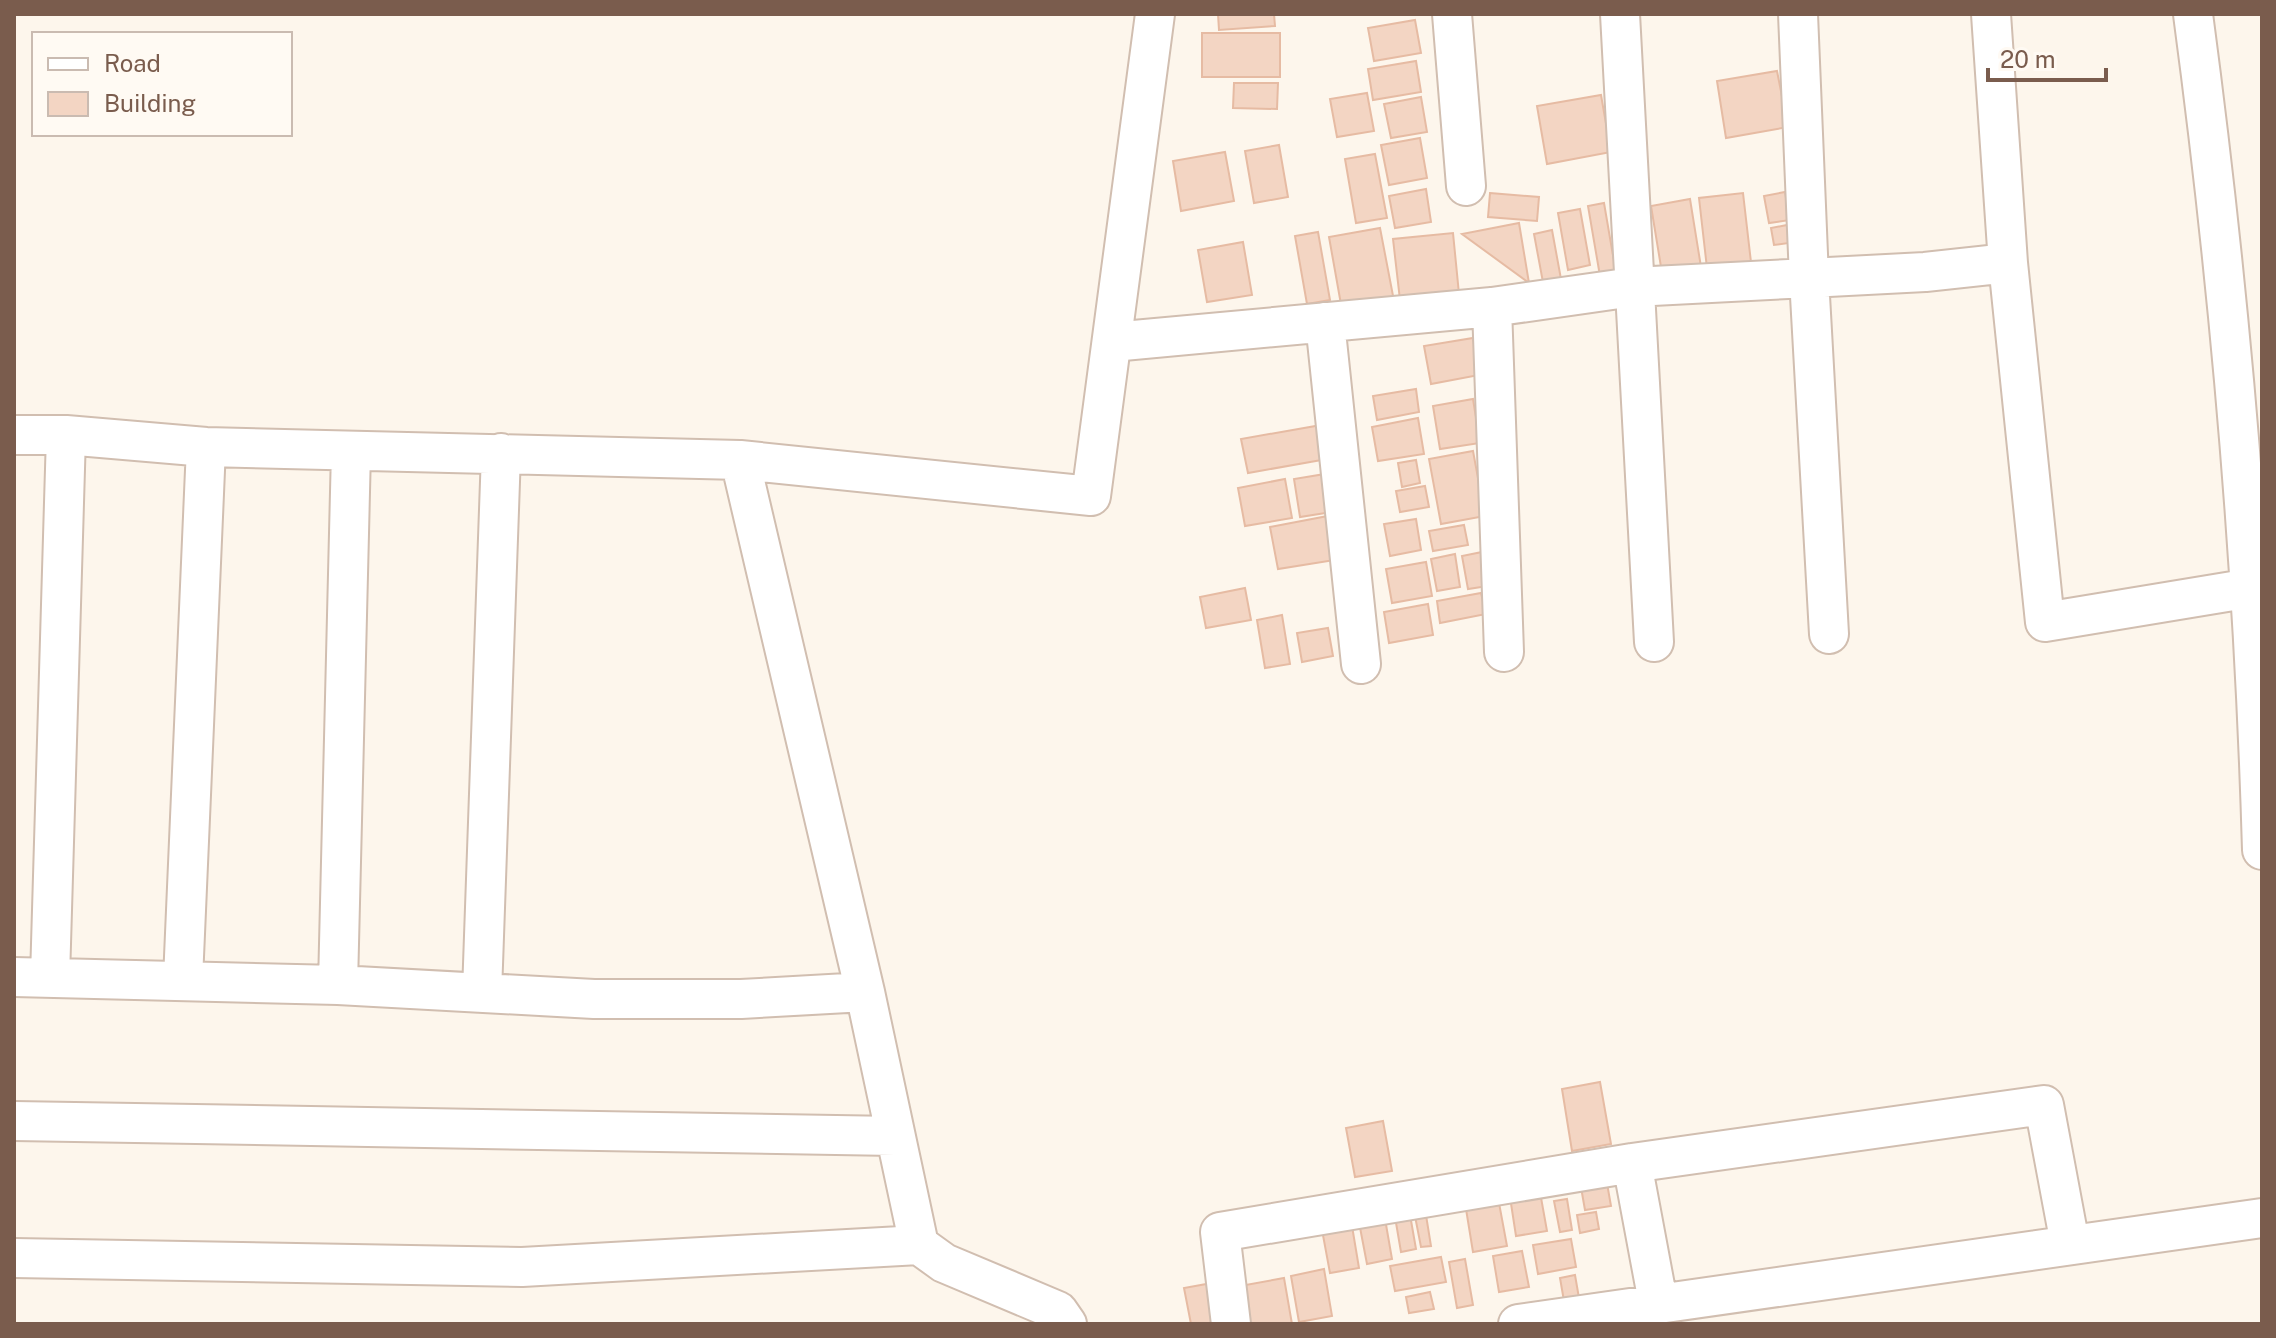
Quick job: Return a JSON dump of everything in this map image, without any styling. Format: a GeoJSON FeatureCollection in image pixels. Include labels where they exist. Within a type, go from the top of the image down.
{"type":"FeatureCollection","features":[{"type":"Feature","properties":{"kind":"street"},"geometry":{"type":"LineString","coordinates":[[14,435],[66,435],[206,447],[740,460],[1091,496],[1155,14]]}},
{"type":"Feature","properties":{"kind":"street"},"geometry":{"type":"LineString","coordinates":[[1452,14],[1466,186]]}},
{"type":"Feature","properties":{"kind":"street"},"geometry":{"type":"LineString","coordinates":[[1620,14],[1654,642]]}},
{"type":"Feature","properties":{"kind":"street"},"geometry":{"type":"LineString","coordinates":[[1798,14],[1829,634]]}},
{"type":"Feature","properties":{"kind":"street"},"geometry":{"type":"LineString","coordinates":[[1991,14],[2008,263],[2045,622],[2251,588]]}},
{"type":"Feature","properties":{"kind":"street"},"geometry":{"type":"LineString","coordinates":[[2193,14],[2252,496],[2251,588],[2262,850]]}},
{"type":"Feature","properties":{"kind":"street"},"geometry":{"type":"LineString","coordinates":[[1112,342],[1492,307],[1633,287],[1925,272],[2008,263]]}},
{"type":"Feature","properties":{"kind":"street"},"geometry":{"type":"LineString","coordinates":[[1492,307],[1504,652]]}},
{"type":"Feature","properties":{"kind":"street"},"geometry":{"type":"LineString","coordinates":[[1325,322],[1361,664]]}},
{"type":"Feature","properties":{"kind":"street"},"geometry":{"type":"LineString","coordinates":[[66,435],[32,977],[338,985],[594,999],[741,999],[865,992]]}},
{"type":"Feature","properties":{"kind":"street"},"geometry":{"type":"LineString","coordinates":[[183,980],[206,447]]}},
{"type":"Feature","properties":{"kind":"street"},"geometry":{"type":"LineString","coordinates":[[338,985],[351,451]]}},
{"type":"Feature","properties":{"kind":"street"},"geometry":{"type":"LineString","coordinates":[[482,993],[501,453]]}},
{"type":"Feature","properties":{"kind":"street"},"geometry":{"type":"LineString","coordinates":[[740,460],[865,992],[919,1245]]}},
{"type":"Feature","properties":{"kind":"street"},"geometry":{"type":"LineString","coordinates":[[1231,1324],[1220,1232],[1632,1163],[2044,1105],[2070,1244]]}},
{"type":"Feature","properties":{"kind":"street"},"geometry":{"type":"LineString","coordinates":[[14,1121],[895,1136]]}},
{"type":"Feature","properties":{"kind":"street"},"geometry":{"type":"LineString","coordinates":[[1632,1163],[1658,1302]]}},
{"type":"Feature","properties":{"kind":"street"},"geometry":{"type":"LineString","coordinates":[[1518,1324],[2262,1218]]}},
{"type":"Feature","properties":{"kind":"street"},"geometry":{"type":"LineString","coordinates":[[14,1258],[522,1267],[919,1245],[944,1263],[1058,1311],[1067,1324]]}},
{"type":"Feature","properties":{"kind":"building"},"geometry":{"type":"Polygon","coordinates":[[[1218,14],[1274,14],[1275,26],[1219,30],[1218,14]]]}},
{"type":"Feature","properties":{"kind":"building"},"geometry":{"type":"Polygon","coordinates":[[[1415,20],[1421,53],[1374,61],[1368,28],[1415,20]]]}},
{"type":"Feature","properties":{"kind":"building"},"geometry":{"type":"Polygon","coordinates":[[[1202,33],[1280,33],[1280,77],[1202,77],[1202,33]]]}},
{"type":"Feature","properties":{"kind":"building"},"geometry":{"type":"Polygon","coordinates":[[[1416,61],[1421,92],[1373,100],[1368,69],[1416,61]]]}},
{"type":"Feature","properties":{"kind":"building"},"geometry":{"type":"Polygon","coordinates":[[[1777,71],[1788,127],[1726,138],[1717,81],[1777,71]]]}},
{"type":"Feature","properties":{"kind":"building"},"geometry":{"type":"Polygon","coordinates":[[[1234,83],[1278,83],[1277,109],[1233,108],[1234,83]]]}},
{"type":"Feature","properties":{"kind":"building"},"geometry":{"type":"Polygon","coordinates":[[[1367,93],[1374,131],[1337,137],[1330,99],[1367,93]]]}},
{"type":"Feature","properties":{"kind":"building"},"geometry":{"type":"Polygon","coordinates":[[[1601,95],[1611,152],[1547,164],[1537,106],[1601,95]]]}},
{"type":"Feature","properties":{"kind":"building"},"geometry":{"type":"Polygon","coordinates":[[[1421,97],[1427,132],[1391,138],[1384,104],[1421,97]]]}},
{"type":"Feature","properties":{"kind":"building"},"geometry":{"type":"Polygon","coordinates":[[[1420,138],[1427,178],[1389,185],[1381,145],[1420,138]]]}},
{"type":"Feature","properties":{"kind":"building"},"geometry":{"type":"Polygon","coordinates":[[[1279,145],[1288,197],[1254,203],[1245,151],[1279,145]]]}},
{"type":"Feature","properties":{"kind":"building"},"geometry":{"type":"Polygon","coordinates":[[[1225,152],[1234,201],[1181,211],[1173,161],[1225,152]]]}},
{"type":"Feature","properties":{"kind":"building"},"geometry":{"type":"Polygon","coordinates":[[[1375,154],[1387,218],[1356,223],[1345,159],[1375,154]]]}},
{"type":"Feature","properties":{"kind":"building"},"geometry":{"type":"Polygon","coordinates":[[[1426,189],[1431,222],[1395,228],[1389,196],[1426,189]]]}},
{"type":"Feature","properties":{"kind":"building"},"geometry":{"type":"Polygon","coordinates":[[[1785,192],[1790,220],[1769,223],[1764,196],[1785,192]]]}},
{"type":"Feature","properties":{"kind":"building"},"geometry":{"type":"Polygon","coordinates":[[[1490,193],[1539,197],[1537,221],[1488,217],[1490,193]]]}},
{"type":"Feature","properties":{"kind":"building"},"geometry":{"type":"Polygon","coordinates":[[[1743,193],[1752,271],[1708,277],[1699,198],[1743,193]]]}},
{"type":"Feature","properties":{"kind":"building"},"geometry":{"type":"Polygon","coordinates":[[[1690,199],[1701,267],[1662,273],[1651,206],[1690,199]]]}},
{"type":"Feature","properties":{"kind":"building"},"geometry":{"type":"Polygon","coordinates":[[[1604,203],[1616,273],[1600,276],[1588,206],[1604,203]]]}},
{"type":"Feature","properties":{"kind":"building"},"geometry":{"type":"Polygon","coordinates":[[[1580,209],[1590,265],[1568,270],[1558,213],[1580,209]]]}},
{"type":"Feature","properties":{"kind":"building"},"geometry":{"type":"Polygon","coordinates":[[[1519,223],[1529,283],[1462,234],[1519,223]]]}},
{"type":"Feature","properties":{"kind":"building"},"geometry":{"type":"Polygon","coordinates":[[[1787,225],[1789,243],[1774,245],[1771,228],[1787,225]]]}},
{"type":"Feature","properties":{"kind":"building"},"geometry":{"type":"Polygon","coordinates":[[[1380,228],[1394,301],[1342,310],[1329,237],[1380,228]]]}},
{"type":"Feature","properties":{"kind":"building"},"geometry":{"type":"Polygon","coordinates":[[[1552,230],[1563,290],[1545,293],[1534,234],[1552,230]]]}},
{"type":"Feature","properties":{"kind":"building"},"geometry":{"type":"Polygon","coordinates":[[[1318,232],[1330,300],[1307,304],[1295,236],[1318,232]]]}},
{"type":"Feature","properties":{"kind":"building"},"geometry":{"type":"Polygon","coordinates":[[[1453,233],[1459,294],[1400,300],[1393,239],[1453,233]]]}},
{"type":"Feature","properties":{"kind":"building"},"geometry":{"type":"Polygon","coordinates":[[[1243,242],[1252,295],[1207,302],[1198,250],[1243,242]]]}},
{"type":"Feature","properties":{"kind":"building"},"geometry":{"type":"Polygon","coordinates":[[[1473,338],[1479,375],[1431,384],[1424,346],[1473,338]]]}},
{"type":"Feature","properties":{"kind":"building"},"geometry":{"type":"Polygon","coordinates":[[[1416,389],[1419,412],[1377,420],[1373,396],[1416,389]]]}},
{"type":"Feature","properties":{"kind":"building"},"geometry":{"type":"Polygon","coordinates":[[[1473,399],[1480,443],[1440,449],[1433,406],[1473,399]]]}},
{"type":"Feature","properties":{"kind":"building"},"geometry":{"type":"Polygon","coordinates":[[[1418,418],[1424,454],[1378,461],[1372,427],[1418,418]]]}},
{"type":"Feature","properties":{"kind":"building"},"geometry":{"type":"Polygon","coordinates":[[[1327,424],[1333,458],[1248,473],[1241,439],[1327,424]]]}},
{"type":"Feature","properties":{"kind":"building"},"geometry":{"type":"Polygon","coordinates":[[[1473,451],[1485,516],[1441,524],[1429,459],[1473,451]]]}},
{"type":"Feature","properties":{"kind":"building"},"geometry":{"type":"Polygon","coordinates":[[[1416,460],[1420,483],[1402,487],[1398,463],[1416,460]]]}},
{"type":"Feature","properties":{"kind":"building"},"geometry":{"type":"Polygon","coordinates":[[[1325,474],[1332,512],[1300,517],[1294,479],[1325,474]]]}},
{"type":"Feature","properties":{"kind":"building"},"geometry":{"type":"Polygon","coordinates":[[[1285,479],[1292,518],[1245,526],[1238,488],[1285,479]]]}},
{"type":"Feature","properties":{"kind":"building"},"geometry":{"type":"Polygon","coordinates":[[[1425,486],[1429,507],[1400,512],[1396,491],[1425,486]]]}},
{"type":"Feature","properties":{"kind":"building"},"geometry":{"type":"Polygon","coordinates":[[[1333,515],[1341,559],[1278,569],[1270,527],[1333,515]]]}},
{"type":"Feature","properties":{"kind":"building"},"geometry":{"type":"Polygon","coordinates":[[[1416,519],[1421,550],[1390,556],[1384,524],[1416,519]]]}},
{"type":"Feature","properties":{"kind":"building"},"geometry":{"type":"Polygon","coordinates":[[[1464,525],[1468,545],[1433,551],[1429,531],[1464,525]]]}},
{"type":"Feature","properties":{"kind":"building"},"geometry":{"type":"Polygon","coordinates":[[[1482,552],[1488,586],[1468,589],[1462,556],[1482,552]]]}},
{"type":"Feature","properties":{"kind":"building"},"geometry":{"type":"Polygon","coordinates":[[[1455,554],[1460,587],[1437,591],[1431,559],[1455,554]]]}},
{"type":"Feature","properties":{"kind":"building"},"geometry":{"type":"Polygon","coordinates":[[[1426,562],[1432,596],[1392,603],[1386,569],[1426,562]]]}},
{"type":"Feature","properties":{"kind":"building"},"geometry":{"type":"Polygon","coordinates":[[[1245,588],[1251,620],[1206,628],[1200,597],[1245,588]]]}},
{"type":"Feature","properties":{"kind":"building"},"geometry":{"type":"Polygon","coordinates":[[[1481,593],[1486,614],[1440,623],[1437,601],[1481,593]]]}},
{"type":"Feature","properties":{"kind":"building"},"geometry":{"type":"Polygon","coordinates":[[[1428,604],[1433,635],[1389,643],[1384,612],[1428,604]]]}},
{"type":"Feature","properties":{"kind":"building"},"geometry":{"type":"Polygon","coordinates":[[[1282,615],[1290,664],[1265,668],[1257,620],[1282,615]]]}},
{"type":"Feature","properties":{"kind":"building"},"geometry":{"type":"Polygon","coordinates":[[[1328,628],[1333,656],[1302,662],[1297,633],[1328,628]]]}},
{"type":"Feature","properties":{"kind":"building"},"geometry":{"type":"Polygon","coordinates":[[[1600,1082],[1611,1144],[1572,1151],[1562,1089],[1600,1082]]]}},
{"type":"Feature","properties":{"kind":"building"},"geometry":{"type":"Polygon","coordinates":[[[1383,1121],[1392,1171],[1355,1177],[1346,1128],[1383,1121]]]}},
{"type":"Feature","properties":{"kind":"building"},"geometry":{"type":"Polygon","coordinates":[[[1605,1172],[1611,1206],[1585,1210],[1579,1176],[1605,1172]]]}},
{"type":"Feature","properties":{"kind":"building"},"geometry":{"type":"Polygon","coordinates":[[[1540,1192],[1547,1231],[1516,1236],[1510,1197],[1540,1192]]]}},
{"type":"Feature","properties":{"kind":"building"},"geometry":{"type":"Polygon","coordinates":[[[1567,1199],[1572,1230],[1560,1232],[1554,1201],[1567,1199]]]}},
{"type":"Feature","properties":{"kind":"building"},"geometry":{"type":"Polygon","coordinates":[[[1499,1203],[1507,1246],[1473,1252],[1466,1209],[1499,1203]]]}},
{"type":"Feature","properties":{"kind":"building"},"geometry":{"type":"Polygon","coordinates":[[[1409,1209],[1416,1249],[1401,1252],[1394,1211],[1409,1209]]]}},
{"type":"Feature","properties":{"kind":"building"},"geometry":{"type":"Polygon","coordinates":[[[1425,1209],[1431,1246],[1421,1247],[1414,1211],[1425,1209]]]}},
{"type":"Feature","properties":{"kind":"building"},"geometry":{"type":"Polygon","coordinates":[[[1596,1212],[1599,1229],[1580,1233],[1577,1215],[1596,1212]]]}},
{"type":"Feature","properties":{"kind":"building"},"geometry":{"type":"Polygon","coordinates":[[[1384,1213],[1392,1259],[1367,1264],[1358,1217],[1384,1213]]]}},
{"type":"Feature","properties":{"kind":"building"},"geometry":{"type":"Polygon","coordinates":[[[1350,1214],[1359,1268],[1330,1273],[1320,1219],[1350,1214]]]}},
{"type":"Feature","properties":{"kind":"building"},"geometry":{"type":"Polygon","coordinates":[[[1571,1239],[1576,1267],[1538,1274],[1533,1245],[1571,1239]]]}},
{"type":"Feature","properties":{"kind":"building"},"geometry":{"type":"Polygon","coordinates":[[[1522,1251],[1529,1287],[1499,1292],[1493,1256],[1522,1251]]]}},
{"type":"Feature","properties":{"kind":"building"},"geometry":{"type":"Polygon","coordinates":[[[1441,1257],[1446,1282],[1395,1291],[1390,1266],[1441,1257]]]}},
{"type":"Feature","properties":{"kind":"building"},"geometry":{"type":"Polygon","coordinates":[[[1465,1259],[1473,1305],[1457,1308],[1449,1262],[1465,1259]]]}},
{"type":"Feature","properties":{"kind":"building"},"geometry":{"type":"Polygon","coordinates":[[[1324,1269],[1332,1316],[1299,1322],[1291,1276],[1324,1269]]]}},
{"type":"Feature","properties":{"kind":"building"},"geometry":{"type":"Polygon","coordinates":[[[1575,1275],[1579,1298],[1564,1301],[1560,1278],[1575,1275]]]}},
{"type":"Feature","properties":{"kind":"building"},"geometry":{"type":"Polygon","coordinates":[[[1284,1278],[1292,1324],[1246,1324],[1240,1286],[1284,1278]]]}},
{"type":"Feature","properties":{"kind":"building"},"geometry":{"type":"Polygon","coordinates":[[[1212,1283],[1220,1324],[1191,1324],[1184,1288],[1212,1283]]]}},
{"type":"Feature","properties":{"kind":"building"},"geometry":{"type":"Polygon","coordinates":[[[1430,1292],[1434,1309],[1409,1313],[1406,1297],[1430,1292]]]}}]}
